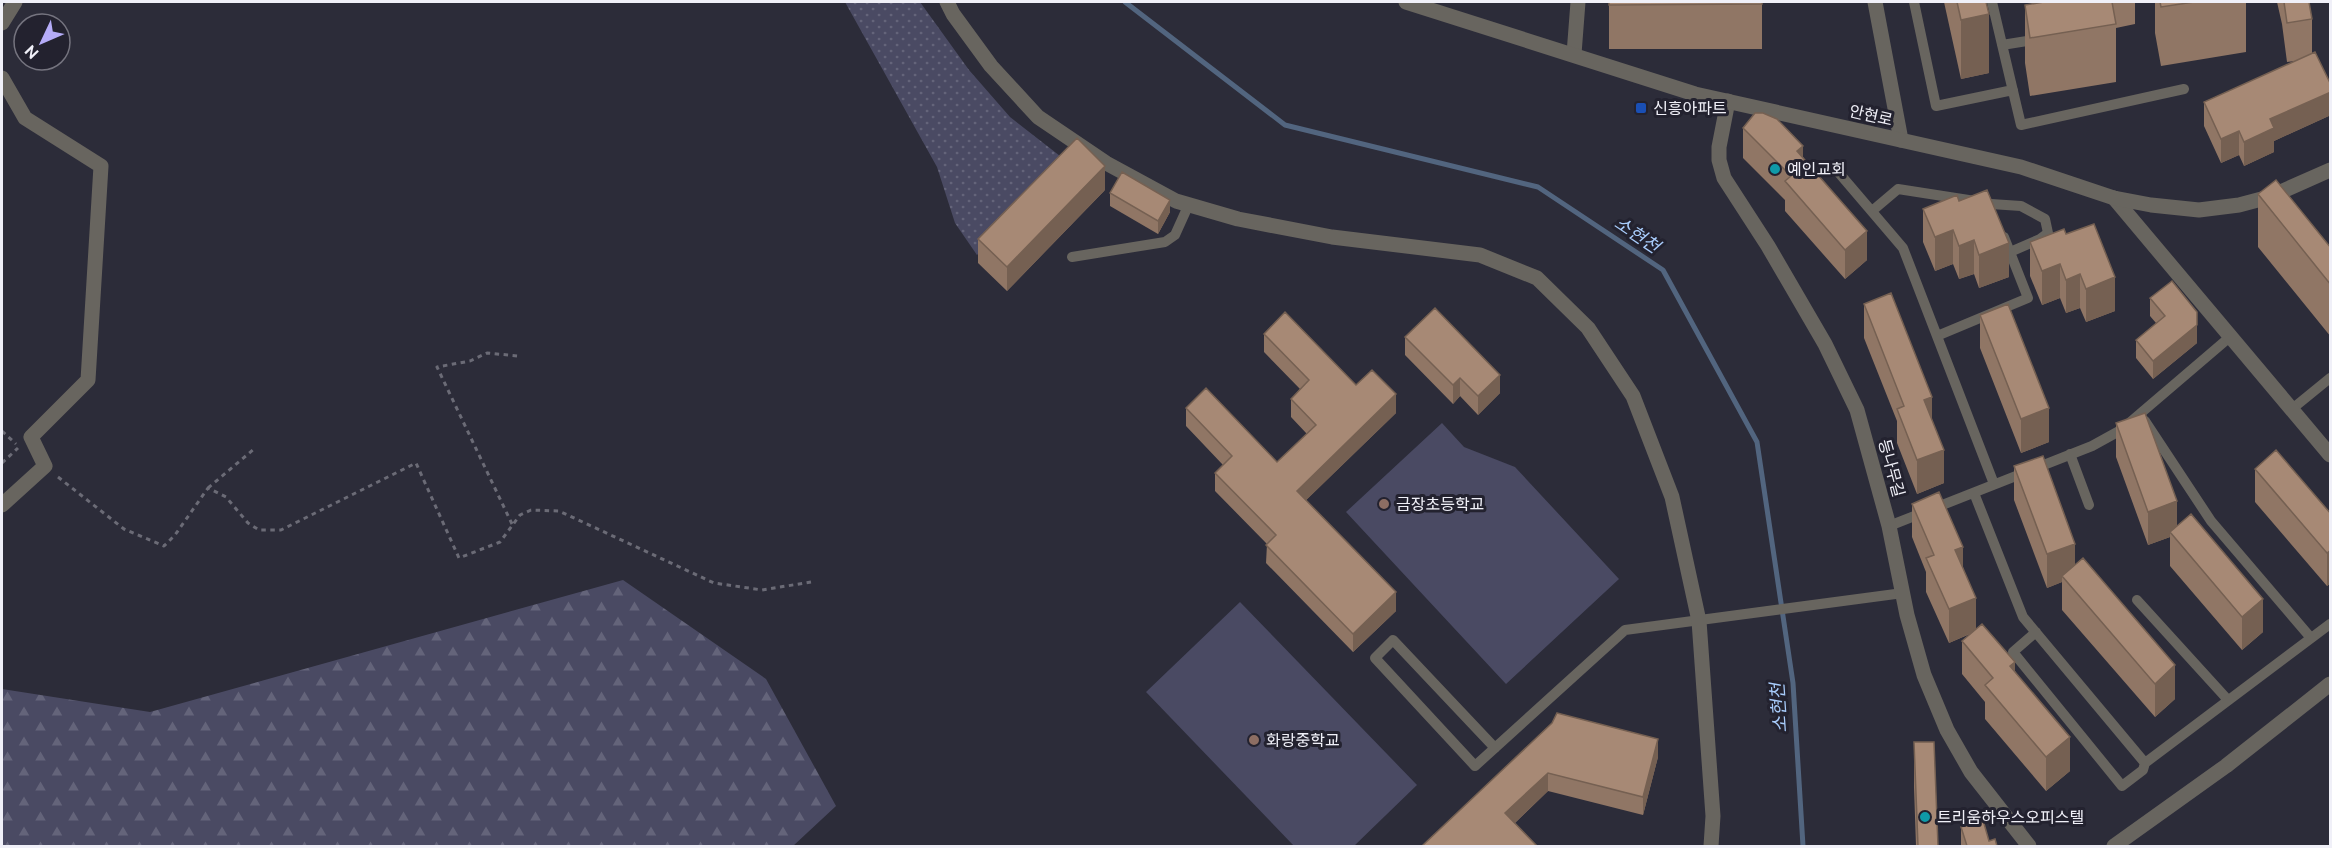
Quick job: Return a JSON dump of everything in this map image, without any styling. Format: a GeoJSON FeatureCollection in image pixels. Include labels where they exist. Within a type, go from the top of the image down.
{"type":"FeatureCollection","features":[{"type":"Feature","properties":{"kind":"street"},"geometry":{"type":"LineString","coordinates":[[2,23],[15,2]]}},
{"type":"Feature","properties":{"kind":"street"},"geometry":{"type":"LineString","coordinates":[[947,2],[952,14],[991,66],[1038,117],[1106,163],[1176,201],[1238,219],[1332,237],[1480,255],[1537,278],[1588,328],[1634,396],[1672,497],[1699,621],[1713,816],[1711,846]]}},
{"type":"Feature","properties":{"kind":"street","name":"안현로"},"geometry":{"type":"LineString","coordinates":[[1406,2],[1574,54],[1651,81],[1728,101],[2021,167],[2114,198],[2151,205],[2199,210],[2239,205],[2268,197],[2331,170]]}},
{"type":"Feature","properties":{"kind":"street"},"geometry":{"type":"LineString","coordinates":[[1574,54],[1578,2]]}},
{"type":"Feature","properties":{"kind":"street"},"geometry":{"type":"LineString","coordinates":[[1875,2],[1901,140]]}},
{"type":"Feature","properties":{"kind":"street"},"geometry":{"type":"LineString","coordinates":[[2,78],[25,118],[101,166],[88,380],[25,442],[45,466],[2,505]]}},
{"type":"Feature","properties":{"kind":"street","name":"등나무길"},"geometry":{"type":"LineString","coordinates":[[1728,101],[1719,147],[1719,160],[1724,178],[1768,246],[1825,344],[1857,410],[1889,526],[1924,675],[1947,730],[1971,772],[2030,846]]}},
{"type":"Feature","properties":{"kind":"street"},"geometry":{"type":"LineString","coordinates":[[2114,198],[2331,455]]}},
{"type":"Feature","properties":{"kind":"street"},"geometry":{"type":"LineString","coordinates":[[2114,846],[2226,766],[2331,684]]}},
{"type":"Feature","properties":{"kind":"lane"},"geometry":{"type":"LineString","coordinates":[[1914,2],[1936,106],[2013,90]]}},
{"type":"Feature","properties":{"kind":"lane"},"geometry":{"type":"LineString","coordinates":[[1992,2],[2021,125],[2184,89]]}},
{"type":"Feature","properties":{"kind":"lane"},"geometry":{"type":"LineString","coordinates":[[2002,45],[2048,37],[2046,28]]}},
{"type":"Feature","properties":{"kind":"lane"},"geometry":{"type":"LineString","coordinates":[[1839,173],[1903,248],[1995,484]]}},
{"type":"Feature","properties":{"kind":"lane"},"geometry":{"type":"LineString","coordinates":[[1872,211],[1898,189],[1994,214],[2020,206],[2045,219],[2048,233],[2010,252]]}},
{"type":"Feature","properties":{"kind":"lane"},"geometry":{"type":"LineString","coordinates":[[1072,257],[1165,242],[1175,235],[1188,204]]}},
{"type":"Feature","properties":{"kind":"lane"},"geometry":{"type":"LineString","coordinates":[[1937,336],[2028,298],[1994,214]]}},
{"type":"Feature","properties":{"kind":"lane"},"geometry":{"type":"LineString","coordinates":[[1889,526],[2070,454],[2121,430],[2231,336]]}},
{"type":"Feature","properties":{"kind":"lane"},"geometry":{"type":"LineString","coordinates":[[2292,409],[2331,378]]}},
{"type":"Feature","properties":{"kind":"lane"},"geometry":{"type":"LineString","coordinates":[[2139,414],[2211,521],[2311,638]]}},
{"type":"Feature","properties":{"kind":"lane"},"geometry":{"type":"LineString","coordinates":[[2070,454],[2089,505]]}},
{"type":"Feature","properties":{"kind":"lane"},"geometry":{"type":"LineString","coordinates":[[1974,493],[2023,617],[2145,763]]}},
{"type":"Feature","properties":{"kind":"lane"},"geometry":{"type":"LineString","coordinates":[[1495,748],[1393,640],[1375,658],[1475,766],[1495,748],[1625,630],[1903,593]]}},
{"type":"Feature","properties":{"kind":"lane"},"geometry":{"type":"LineString","coordinates":[[2137,600],[2228,700]]}},
{"type":"Feature","properties":{"kind":"lane"},"geometry":{"type":"LineString","coordinates":[[2036,632],[2013,652],[2122,786],[2144,770],[2145,763],[2331,624]]}},
{"type":"Feature","properties":{"kind":"path"},"geometry":{"type":"LineString","coordinates":[[512,524],[437,367],[470,361],[487,353],[518,356]]}},
{"type":"Feature","properties":{"kind":"path"},"geometry":{"type":"LineString","coordinates":[[2,431],[25,442],[2,463]]}},
{"type":"Feature","properties":{"kind":"path"},"geometry":{"type":"LineString","coordinates":[[45,466],[124,529],[164,546],[175,535],[208,489],[254,449]]}},
{"type":"Feature","properties":{"kind":"path"},"geometry":{"type":"LineString","coordinates":[[208,489],[226,497],[248,523],[259,530],[281,530],[416,463],[459,558],[500,542],[520,515],[531,510],[559,511],[714,583],[762,590],[811,582]]}},
{"type":"Feature","properties":{"kind":"green space"},"geometry":{"type":"Polygon","coordinates":[[[845,2],[920,2],[969,70],[1010,117],[1069,163],[977,255],[955,223],[937,167],[845,2]]]}},
{"type":"Feature","properties":{"kind":"green space"},"geometry":{"type":"Polygon","coordinates":[[[1442,423],[1464,447],[1515,467],[1619,579],[1506,684],[1346,512],[1442,423]]]}},
{"type":"Feature","properties":{"kind":"green space"},"geometry":{"type":"Polygon","coordinates":[[[623,580],[766,679],[836,806],[793,846],[2,846],[2,689],[150,712],[623,580]]]}},
{"type":"Feature","properties":{"kind":"green space"},"geometry":{"type":"Polygon","coordinates":[[[1240,602],[1417,785],[1354,846],[1294,846],[1146,692],[1240,602]]]}},
{"type":"Feature","properties":{"kind":"building"},"geometry":{"type":"Polygon","coordinates":[[[1609,2],[1762,2],[1762,4],[1609,5],[1609,2]]]}},
{"type":"Feature","properties":{"kind":"building"},"geometry":{"type":"Polygon","coordinates":[[[1957,2],[1986,2],[1989,14],[1961,20],[1957,2]]]}},
{"type":"Feature","properties":{"kind":"building"},"geometry":{"type":"Polygon","coordinates":[[[2044,2],[2112,2],[2116,24],[2030,38],[2025,5],[2044,2]]]}},
{"type":"Feature","properties":{"kind":"building"},"geometry":{"type":"Polygon","coordinates":[[[2160,2],[2194,2],[2161,7],[2160,2]]]}},
{"type":"Feature","properties":{"kind":"building"},"geometry":{"type":"Polygon","coordinates":[[[2284,2],[2309,2],[2312,19],[2287,23],[2284,2]]]}},
{"type":"Feature","properties":{"kind":"building"},"geometry":{"type":"Polygon","coordinates":[[[2315,52],[2331,85],[2331,92],[2270,119],[2274,128],[2244,142],[2239,131],[2221,139],[2204,102],[2315,52]]]}},
{"type":"Feature","properties":{"kind":"building"},"geometry":{"type":"Polygon","coordinates":[[[1755,113],[1763,113],[1777,119],[1803,146],[1797,151],[1867,231],[1845,250],[1785,181],[1791,176],[1743,128],[1755,113]]]}},
{"type":"Feature","properties":{"kind":"building"},"geometry":{"type":"Polygon","coordinates":[[[1077,138],[1105,166],[1007,267],[978,239],[1077,138]]]}},
{"type":"Feature","properties":{"kind":"building"},"geometry":{"type":"Polygon","coordinates":[[[1122,172],[1170,200],[1158,221],[1110,193],[1122,172]]]}},
{"type":"Feature","properties":{"kind":"building"},"geometry":{"type":"Polygon","coordinates":[[[2276,180],[2331,248],[2331,285],[2258,194],[2276,180]]]}},
{"type":"Feature","properties":{"kind":"building"},"geometry":{"type":"Polygon","coordinates":[[[1987,190],[2009,243],[1979,255],[1974,240],[1959,246],[1953,230],[1935,237],[1923,209],[1957,195],[1959,201],[1987,190]]]}},
{"type":"Feature","properties":{"kind":"building"},"geometry":{"type":"Polygon","coordinates":[[[2094,224],[2115,277],[2086,289],[2080,274],[2066,280],[2060,264],[2042,271],[2030,242],[2064,229],[2066,234],[2094,224]]]}},
{"type":"Feature","properties":{"kind":"building"},"geometry":{"type":"Polygon","coordinates":[[[2172,281],[2197,312],[2197,325],[2153,361],[2136,340],[2165,316],[2150,298],[2172,281]]]}},
{"type":"Feature","properties":{"kind":"building"},"geometry":{"type":"Polygon","coordinates":[[[1891,293],[1932,397],[1924,400],[1944,450],[1917,460],[1897,409],[1904,406],[1864,304],[1891,293]]]}},
{"type":"Feature","properties":{"kind":"building"},"geometry":{"type":"Polygon","coordinates":[[[2008,304],[2049,408],[2021,419],[1980,315],[2008,304]]]}},
{"type":"Feature","properties":{"kind":"building"},"geometry":{"type":"Polygon","coordinates":[[[1435,308],[1500,375],[1478,396],[1460,378],[1453,385],[1405,337],[1435,308]]]}},
{"type":"Feature","properties":{"kind":"building"},"geometry":{"type":"Polygon","coordinates":[[[1285,312],[1356,385],[1372,370],[1396,394],[1297,491],[1396,592],[1353,634],[1266,545],[1276,535],[1215,473],[1232,456],[1186,408],[1206,388],[1277,462],[1316,425],[1291,399],[1309,380],[1264,334],[1285,312]]]}},
{"type":"Feature","properties":{"kind":"building"},"geometry":{"type":"Polygon","coordinates":[[[2145,413],[2177,501],[2148,512],[2116,423],[2145,413]]]}},
{"type":"Feature","properties":{"kind":"building"},"geometry":{"type":"Polygon","coordinates":[[[2276,450],[2331,514],[2331,550],[2327,553],[2255,469],[2276,450]]]}},
{"type":"Feature","properties":{"kind":"building"},"geometry":{"type":"Polygon","coordinates":[[[2043,456],[2075,544],[2047,554],[2014,466],[2043,456]]]}},
{"type":"Feature","properties":{"kind":"building"},"geometry":{"type":"Polygon","coordinates":[[[1939,492],[1963,547],[1955,550],[1976,598],[1949,609],[1926,558],[1934,555],[1912,504],[1939,492]]]}},
{"type":"Feature","properties":{"kind":"building"},"geometry":{"type":"Polygon","coordinates":[[[2191,514],[2263,599],[2242,617],[2170,532],[2191,514]]]}},
{"type":"Feature","properties":{"kind":"building"},"geometry":{"type":"Polygon","coordinates":[[[2083,558],[2175,665],[2155,684],[2062,576],[2083,558]]]}},
{"type":"Feature","properties":{"kind":"building"},"geometry":{"type":"Polygon","coordinates":[[[1982,624],[2015,662],[2010,666],[2070,737],[2046,757],[1985,685],[1993,678],[1962,641],[1982,624]]]}},
{"type":"Feature","properties":{"kind":"building"},"geometry":{"type":"Polygon","coordinates":[[[1557,713],[1658,739],[1643,797],[1548,773],[1505,813],[1537,846],[1422,846],[1552,723],[1557,713]]]}},
{"type":"Feature","properties":{"kind":"building"},"geometry":{"type":"Polygon","coordinates":[[[1914,742],[1934,742],[1938,846],[1918,846],[1914,742]]]}},
{"type":"Feature","properties":{"kind":"building"},"geometry":{"type":"Polygon","coordinates":[[[1983,820],[1989,841],[1995,839],[1997,846],[1967,846],[1961,827],[1983,820]]]}},
{"type":"Feature","properties":{"kind":"waterway","name":"소현천"},"geometry":{"type":"LineString","coordinates":[[1125,2],[1285,125],[1538,187],[1663,270],[1757,442],[1793,683],[1803,846]]}},
{"type":"Feature","properties":{"kind":"place","name":"신흥아파트"},"geometry":{"type":"Point","coordinates":[1641,108]}},
{"type":"Feature","properties":{"kind":"place","name":"예인교회"},"geometry":{"type":"Point","coordinates":[1775,169]}},
{"type":"Feature","properties":{"kind":"place","name":"금장초등학교"},"geometry":{"type":"Point","coordinates":[1384,504]}},
{"type":"Feature","properties":{"kind":"place","name":"화랑중학교"},"geometry":{"type":"Point","coordinates":[1254,740]}},
{"type":"Feature","properties":{"kind":"place","name":"트리움하우스오피스텔"},"geometry":{"type":"Point","coordinates":[1925,817]}}]}
